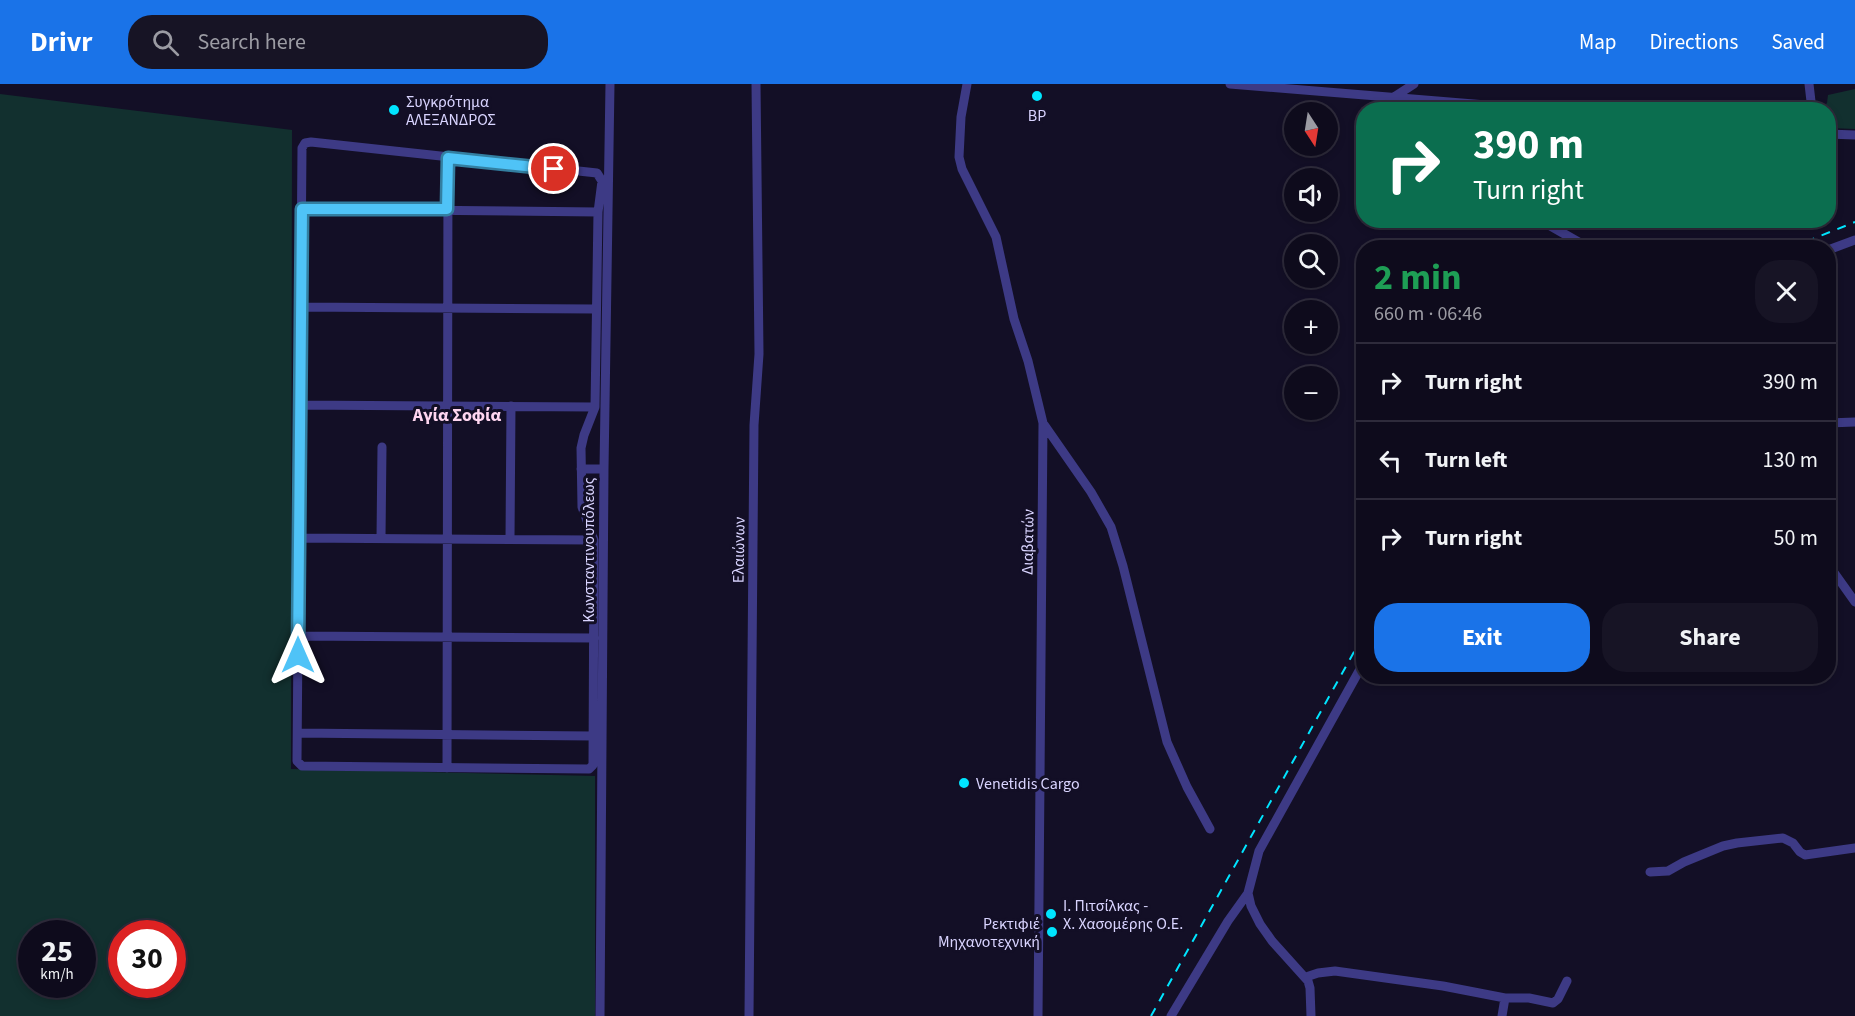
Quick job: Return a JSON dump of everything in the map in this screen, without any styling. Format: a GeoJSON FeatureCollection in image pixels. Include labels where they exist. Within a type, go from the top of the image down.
{"type":"FeatureCollection","features":[{"type":"Feature","properties":{"kind":"street","name":"Κωνσταντινουπόλεως"},"geometry":{"type":"LineString","coordinates":[[600,1016],[603,469],[610,84]]}},
{"type":"Feature","properties":{"kind":"street","name":"Ελαιώνων"},"geometry":{"type":"LineString","coordinates":[[749,1016],[754,424],[759,354],[756,84]]}},
{"type":"Feature","properties":{"kind":"street","name":"Διαβατών"},"geometry":{"type":"LineString","coordinates":[[967,84],[961,117],[959,157],[962,169],[996,237],[1014,319],[1028,361],[1043,423],[1038,1016]]}},
{"type":"Feature","properties":{"kind":"street"},"geometry":{"type":"LineString","coordinates":[[1230,84],[1452,102]]}},
{"type":"Feature","properties":{"kind":"street"},"geometry":{"type":"LineString","coordinates":[[1394,97],[1414,84]]}},
{"type":"Feature","properties":{"kind":"street"},"geometry":{"type":"LineString","coordinates":[[1809,84],[1811,102]]}},
{"type":"Feature","properties":{"kind":"street"},"geometry":{"type":"LineString","coordinates":[[1394,97],[1396,102]]}},
{"type":"Feature","properties":{"kind":"street"},"geometry":{"type":"LineString","coordinates":[[1836,134],[1855,135]]}},
{"type":"Feature","properties":{"kind":"street"},"geometry":{"type":"LineString","coordinates":[[305,143],[448,158],[597,173],[602,181],[598,212],[595,407],[581,448],[582,507],[594,540],[593,765],[590,769],[302,765],[297,761],[302,148],[305,143]]}},
{"type":"Feature","properties":{"kind":"street"},"geometry":{"type":"LineString","coordinates":[[447,768],[448,158]]}},
{"type":"Feature","properties":{"kind":"street"},"geometry":{"type":"LineString","coordinates":[[302,209],[598,212]]}},
{"type":"Feature","properties":{"kind":"street"},"geometry":{"type":"LineString","coordinates":[[1554,228],[1575,240]]}},
{"type":"Feature","properties":{"kind":"street"},"geometry":{"type":"LineString","coordinates":[[1836,247],[1855,240]]}},
{"type":"Feature","properties":{"kind":"street"},"geometry":{"type":"LineString","coordinates":[[300,307],[596,309]]}},
{"type":"Feature","properties":{"kind":"street"},"geometry":{"type":"LineString","coordinates":[[299,405],[595,407]]}},
{"type":"Feature","properties":{"kind":"street"},"geometry":{"type":"LineString","coordinates":[[510,539],[512,406]]}},
{"type":"Feature","properties":{"kind":"street"},"geometry":{"type":"LineString","coordinates":[[1836,423],[1855,422]]}},
{"type":"Feature","properties":{"kind":"street"},"geometry":{"type":"LineString","coordinates":[[1043,423],[1111,527],[1167,742],[1187,787],[1210,829]]}},
{"type":"Feature","properties":{"kind":"street"},"geometry":{"type":"LineString","coordinates":[[381,447],[381,538]]}},
{"type":"Feature","properties":{"kind":"street"},"geometry":{"type":"LineString","coordinates":[[582,469],[603,469]]}},
{"type":"Feature","properties":{"kind":"street"},"geometry":{"type":"LineString","coordinates":[[299,538],[594,540]]}},
{"type":"Feature","properties":{"kind":"street"},"geometry":{"type":"LineString","coordinates":[[1836,575],[1855,602]]}},
{"type":"Feature","properties":{"kind":"street"},"geometry":{"type":"LineString","coordinates":[[298,636],[594,638]]}},
{"type":"Feature","properties":{"kind":"street"},"geometry":{"type":"LineString","coordinates":[[1172,1016],[1228,921],[1248,893],[1259,851],[1356,676]]}},
{"type":"Feature","properties":{"kind":"street"},"geometry":{"type":"LineString","coordinates":[[298,733],[593,736]]}},
{"type":"Feature","properties":{"kind":"street"},"geometry":{"type":"LineString","coordinates":[[1650,872],[1668,871],[1676,865],[1723,846],[1737,843],[1783,838],[1793,843],[1805,855],[1855,848]]}},
{"type":"Feature","properties":{"kind":"street"},"geometry":{"type":"LineString","coordinates":[[1248,893],[1251,906],[1260,924],[1272,941],[1306,977],[1310,988],[1311,1016]]}},
{"type":"Feature","properties":{"kind":"street"},"geometry":{"type":"LineString","coordinates":[[1306,977],[1335,971],[1443,986],[1505,998],[1529,998],[1556,1002],[1567,981]]}},
{"type":"Feature","properties":{"kind":"street"},"geometry":{"type":"LineString","coordinates":[[1502,1016],[1505,998]]}},
{"type":"Feature","properties":{"kind":"green space"},"geometry":{"type":"Polygon","coordinates":[[[1855,89],[1855,129],[1836,128],[1836,102],[1827,102],[1828,95],[1855,89]]]}},
{"type":"Feature","properties":{"kind":"green space"},"geometry":{"type":"Polygon","coordinates":[[[0,94],[292,130],[291,769],[595,776],[595,1016],[0,1016],[0,94]]]}},
{"type":"Feature","properties":{"kind":"railway"},"geometry":{"type":"LineString","coordinates":[[1810,240],[1855,222]]}},
{"type":"Feature","properties":{"kind":"railway"},"geometry":{"type":"LineString","coordinates":[[1151,1016],[1356,648]]}},
{"type":"Feature","properties":{"kind":"place","name":"BP"},"geometry":{"type":"Point","coordinates":[1037,96]}},
{"type":"Feature","properties":{"kind":"place","name":"Συγκρότημα ΑΛΕΞΑΝΔΡΟΣ"},"geometry":{"type":"Point","coordinates":[394,110]}},
{"type":"Feature","properties":{"kind":"place","name":"Venetidis Cargo"},"geometry":{"type":"Point","coordinates":[964,783]}},
{"type":"Feature","properties":{"kind":"place","name":"Ι. Πιτσίλκας - Χ. Χασομέρης Ο.Ε."},"geometry":{"type":"Point","coordinates":[1051,914]}},
{"type":"Feature","properties":{"kind":"place","name":"Ρεκτιφιέ Μηχανοτεχνική"},"geometry":{"type":"Point","coordinates":[1052,932]}},
{"type":"Feature","properties":{"kind":"district","name":"Αγία Σοφία"},"geometry":{"type":"Point","coordinates":[457,415]}},
{"type":"Feature","properties":{"kind":"route"},"geometry":{"type":"LineString","coordinates":[[298,655],[302,209],[447,209],[448,158],[554,169]]}}]}
